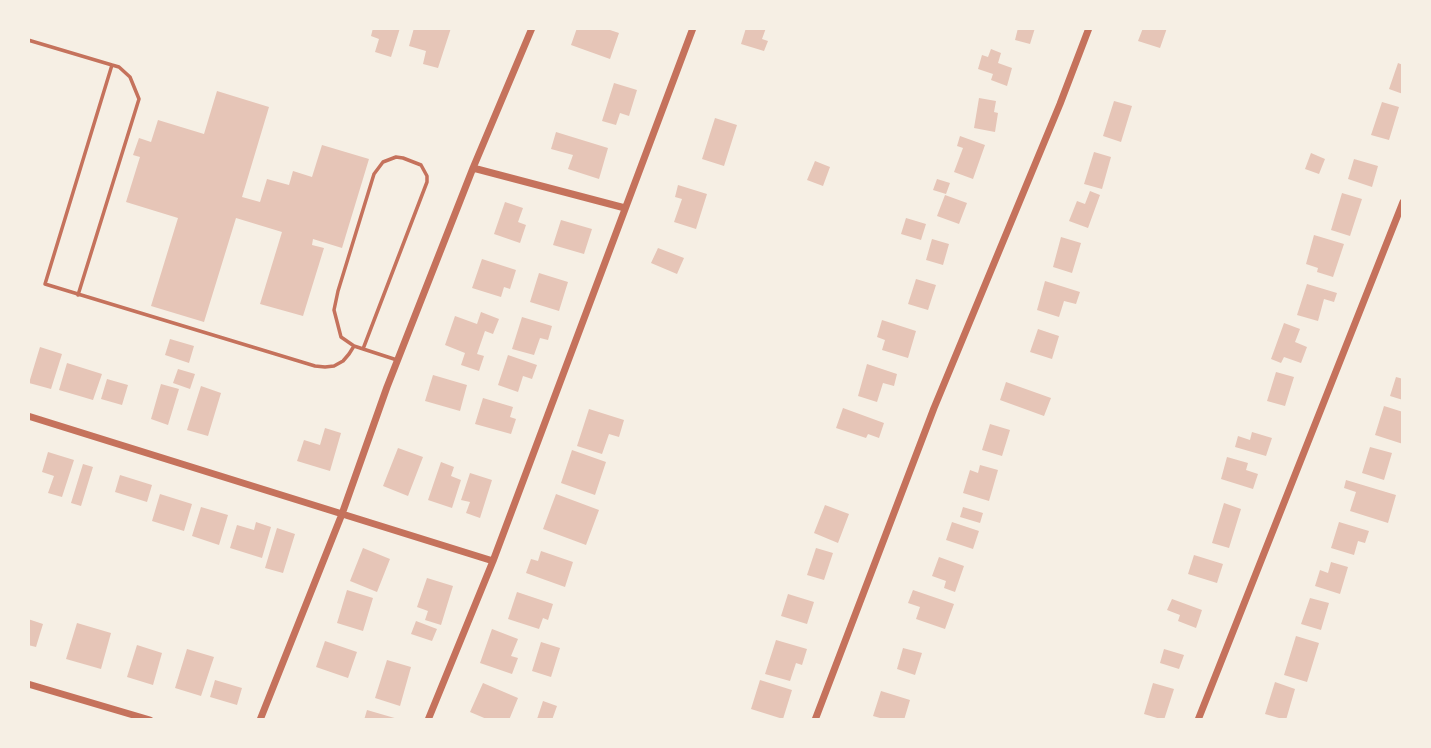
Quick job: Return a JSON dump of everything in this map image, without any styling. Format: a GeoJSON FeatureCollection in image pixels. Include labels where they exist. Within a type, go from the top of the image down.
{"type":"FeatureCollection","features":[{"type":"Feature","properties":{"kind":"street"},"geometry":{"type":"LineString","coordinates":[[260,720],[342,514],[398,360],[473,168],[532,28]]}},
{"type":"Feature","properties":{"kind":"street"},"geometry":{"type":"LineString","coordinates":[[428,720],[493,561],[693,28]]}},
{"type":"Feature","properties":{"kind":"street"},"geometry":{"type":"LineString","coordinates":[[815,720],[934,408],[1089,28]]}},
{"type":"Feature","properties":{"kind":"street"},"geometry":{"type":"LineString","coordinates":[[473,168],[625,208]]}},
{"type":"Feature","properties":{"kind":"street"},"geometry":{"type":"LineString","coordinates":[[1198,720],[1403,202]]}},
{"type":"Feature","properties":{"kind":"street"},"geometry":{"type":"LineString","coordinates":[[28,416],[493,561]]}},
{"type":"Feature","properties":{"kind":"street"},"geometry":{"type":"LineString","coordinates":[[28,684],[150,720]]}},
{"type":"Feature","properties":{"kind":"lane"},"geometry":{"type":"LineString","coordinates":[[28,40],[119,67],[130,77],[139,99],[78,295]]}},
{"type":"Feature","properties":{"kind":"lane"},"geometry":{"type":"LineString","coordinates":[[112,65],[45,285],[315,366],[334,366],[343,361],[354,346]]}},
{"type":"Feature","properties":{"kind":"lane"},"geometry":{"type":"LineString","coordinates":[[363,349],[427,182],[425,170],[421,165],[396,157],[378,167],[374,174],[334,310],[341,337],[354,346],[363,349],[398,360]]}},
{"type":"Feature","properties":{"kind":"building"},"geometry":{"type":"Polygon","coordinates":[[[373,28],[400,28],[391,57],[375,52],[379,39],[371,36],[373,28]]]}},
{"type":"Feature","properties":{"kind":"building"},"geometry":{"type":"Polygon","coordinates":[[[414,28],[451,28],[438,68],[423,64],[426,51],[409,46],[414,28]]]}},
{"type":"Feature","properties":{"kind":"building"},"geometry":{"type":"Polygon","coordinates":[[[577,28],[604,28],[619,33],[610,59],[571,45],[577,28]]]}},
{"type":"Feature","properties":{"kind":"building"},"geometry":{"type":"Polygon","coordinates":[[[746,28],[766,28],[762,39],[768,41],[764,51],[741,44],[746,28]]]}},
{"type":"Feature","properties":{"kind":"building"},"geometry":{"type":"Polygon","coordinates":[[[1018,28],[1035,28],[1030,44],[1015,40],[1018,28]]]}},
{"type":"Feature","properties":{"kind":"building"},"geometry":{"type":"Polygon","coordinates":[[[1143,28],[1167,28],[1160,48],[1138,41],[1143,28]]]}},
{"type":"Feature","properties":{"kind":"building"},"geometry":{"type":"Polygon","coordinates":[[[991,49],[1001,53],[998,63],[1012,68],[1007,86],[991,80],[993,74],[978,69],[982,55],[988,57],[991,49]]]}},
{"type":"Feature","properties":{"kind":"building"},"geometry":{"type":"Polygon","coordinates":[[[1398,63],[1403,65],[1403,94],[1389,89],[1398,63]]]}},
{"type":"Feature","properties":{"kind":"building"},"geometry":{"type":"Polygon","coordinates":[[[614,83],[637,90],[629,116],[620,113],[616,125],[602,121],[614,83]]]}},
{"type":"Feature","properties":{"kind":"building"},"geometry":{"type":"Polygon","coordinates":[[[217,91],[269,107],[242,197],[260,202],[267,179],[289,185],[293,171],[312,177],[322,145],[369,159],[342,248],[313,239],[312,245],[324,248],[303,316],[260,304],[282,232],[236,218],[204,322],[151,306],[178,218],[126,202],[140,157],[133,155],[139,138],[151,142],[158,120],[204,134],[217,91]]]}},
{"type":"Feature","properties":{"kind":"building"},"geometry":{"type":"Polygon","coordinates":[[[979,98],[996,101],[994,112],[998,113],[995,132],[974,128],[979,98]]]}},
{"type":"Feature","properties":{"kind":"building"},"geometry":{"type":"Polygon","coordinates":[[[1114,101],[1132,106],[1121,142],[1103,136],[1114,101]]]}},
{"type":"Feature","properties":{"kind":"building"},"geometry":{"type":"Polygon","coordinates":[[[1382,102],[1399,107],[1389,140],[1371,135],[1382,102]]]}},
{"type":"Feature","properties":{"kind":"building"},"geometry":{"type":"Polygon","coordinates":[[[715,118],[737,125],[724,166],[702,159],[715,118]]]}},
{"type":"Feature","properties":{"kind":"building"},"geometry":{"type":"Polygon","coordinates":[[[556,132],[608,148],[599,179],[568,169],[573,155],[551,149],[556,132]]]}},
{"type":"Feature","properties":{"kind":"building"},"geometry":{"type":"Polygon","coordinates":[[[960,136],[985,145],[973,179],[954,172],[963,148],[957,146],[960,136]]]}},
{"type":"Feature","properties":{"kind":"building"},"geometry":{"type":"Polygon","coordinates":[[[1094,152],[1111,157],[1102,189],[1084,184],[1094,152]]]}},
{"type":"Feature","properties":{"kind":"building"},"geometry":{"type":"Polygon","coordinates":[[[1311,153],[1325,159],[1319,174],[1305,169],[1311,153]]]}},
{"type":"Feature","properties":{"kind":"building"},"geometry":{"type":"Polygon","coordinates":[[[1354,159],[1378,166],[1372,187],[1348,179],[1354,159]]]}},
{"type":"Feature","properties":{"kind":"building"},"geometry":{"type":"Polygon","coordinates":[[[815,161],[830,167],[823,186],[807,180],[815,161]]]}},
{"type":"Feature","properties":{"kind":"building"},"geometry":{"type":"Polygon","coordinates":[[[937,179],[950,183],[946,194],[933,190],[937,179]]]}},
{"type":"Feature","properties":{"kind":"building"},"geometry":{"type":"Polygon","coordinates":[[[678,185],[707,194],[696,229],[674,222],[682,199],[675,197],[678,185]]]}},
{"type":"Feature","properties":{"kind":"building"},"geometry":{"type":"Polygon","coordinates":[[[1090,191],[1100,195],[1088,228],[1069,221],[1077,201],[1085,204],[1090,191]]]}},
{"type":"Feature","properties":{"kind":"building"},"geometry":{"type":"Polygon","coordinates":[[[1342,193],[1362,199],[1350,236],[1331,230],[1342,193]]]}},
{"type":"Feature","properties":{"kind":"building"},"geometry":{"type":"Polygon","coordinates":[[[945,195],[967,203],[959,224],[937,216],[945,195]]]}},
{"type":"Feature","properties":{"kind":"building"},"geometry":{"type":"Polygon","coordinates":[[[505,202],[523,208],[518,222],[526,225],[520,243],[494,234],[505,202]]]}},
{"type":"Feature","properties":{"kind":"building"},"geometry":{"type":"Polygon","coordinates":[[[906,218],[926,224],[921,240],[901,234],[906,218]]]}},
{"type":"Feature","properties":{"kind":"building"},"geometry":{"type":"Polygon","coordinates":[[[561,220],[592,229],[584,254],[553,245],[561,220]]]}},
{"type":"Feature","properties":{"kind":"building"},"geometry":{"type":"Polygon","coordinates":[[[1314,235],[1344,244],[1333,277],[1317,272],[1318,268],[1306,264],[1314,235]]]}},
{"type":"Feature","properties":{"kind":"building"},"geometry":{"type":"Polygon","coordinates":[[[1061,237],[1081,243],[1072,273],[1053,267],[1061,237]]]}},
{"type":"Feature","properties":{"kind":"building"},"geometry":{"type":"Polygon","coordinates":[[[932,239],[949,244],[943,265],[926,260],[932,239]]]}},
{"type":"Feature","properties":{"kind":"building"},"geometry":{"type":"Polygon","coordinates":[[[658,248],[684,258],[677,274],[651,263],[658,248]]]}},
{"type":"Feature","properties":{"kind":"building"},"geometry":{"type":"Polygon","coordinates":[[[482,259],[516,270],[510,289],[504,287],[501,297],[472,288],[482,259]]]}},
{"type":"Feature","properties":{"kind":"building"},"geometry":{"type":"Polygon","coordinates":[[[539,273],[568,282],[559,311],[530,302],[539,273]]]}},
{"type":"Feature","properties":{"kind":"building"},"geometry":{"type":"Polygon","coordinates":[[[916,279],[936,285],[928,310],[908,304],[916,279]]]}},
{"type":"Feature","properties":{"kind":"building"},"geometry":{"type":"Polygon","coordinates":[[[1045,281],[1080,292],[1076,304],[1064,301],[1059,317],[1037,310],[1045,281]]]}},
{"type":"Feature","properties":{"kind":"building"},"geometry":{"type":"Polygon","coordinates":[[[1307,284],[1337,293],[1334,302],[1324,299],[1318,321],[1297,315],[1307,284]]]}},
{"type":"Feature","properties":{"kind":"building"},"geometry":{"type":"Polygon","coordinates":[[[481,312],[499,319],[493,334],[485,331],[477,354],[484,356],[479,371],[461,365],[465,353],[445,345],[455,316],[477,324],[481,312]]]}},
{"type":"Feature","properties":{"kind":"building"},"geometry":{"type":"Polygon","coordinates":[[[522,317],[552,326],[548,340],[540,338],[534,355],[512,349],[522,317]]]}},
{"type":"Feature","properties":{"kind":"building"},"geometry":{"type":"Polygon","coordinates":[[[882,320],[916,331],[908,358],[882,350],[885,340],[877,337],[882,320]]]}},
{"type":"Feature","properties":{"kind":"building"},"geometry":{"type":"Polygon","coordinates":[[[1284,323],[1300,329],[1295,342],[1307,347],[1301,363],[1284,357],[1281,363],[1271,359],[1284,323]]]}},
{"type":"Feature","properties":{"kind":"building"},"geometry":{"type":"Polygon","coordinates":[[[1038,329],[1059,336],[1052,359],[1030,352],[1038,329]]]}},
{"type":"Feature","properties":{"kind":"building"},"geometry":{"type":"Polygon","coordinates":[[[170,339],[194,346],[189,363],[165,355],[170,339]]]}},
{"type":"Feature","properties":{"kind":"building"},"geometry":{"type":"Polygon","coordinates":[[[40,347],[62,354],[51,389],[29,383],[40,347]]]}},
{"type":"Feature","properties":{"kind":"building"},"geometry":{"type":"Polygon","coordinates":[[[508,355],[537,365],[532,379],[523,376],[518,392],[498,385],[508,355]]]}},
{"type":"Feature","properties":{"kind":"building"},"geometry":{"type":"Polygon","coordinates":[[[67,363],[102,374],[93,400],[59,390],[67,363]]]}},
{"type":"Feature","properties":{"kind":"building"},"geometry":{"type":"Polygon","coordinates":[[[867,364],[897,374],[894,386],[883,383],[877,402],[858,396],[867,364]]]}},
{"type":"Feature","properties":{"kind":"building"},"geometry":{"type":"Polygon","coordinates":[[[178,369],[195,374],[190,389],[173,383],[178,369]]]}},
{"type":"Feature","properties":{"kind":"building"},"geometry":{"type":"Polygon","coordinates":[[[1276,372],[1294,377],[1285,406],[1267,401],[1276,372]]]}},
{"type":"Feature","properties":{"kind":"building"},"geometry":{"type":"Polygon","coordinates":[[[433,375],[467,385],[460,411],[425,401],[433,375]]]}},
{"type":"Feature","properties":{"kind":"building"},"geometry":{"type":"Polygon","coordinates":[[[1396,377],[1403,379],[1403,400],[1390,396],[1396,377]]]}},
{"type":"Feature","properties":{"kind":"building"},"geometry":{"type":"Polygon","coordinates":[[[107,379],[128,385],[122,405],[101,399],[107,379]]]}},
{"type":"Feature","properties":{"kind":"building"},"geometry":{"type":"Polygon","coordinates":[[[1006,382],[1051,398],[1044,416],[1000,400],[1006,382]]]}},
{"type":"Feature","properties":{"kind":"building"},"geometry":{"type":"Polygon","coordinates":[[[161,384],[179,389],[168,425],[151,419],[161,384]]]}},
{"type":"Feature","properties":{"kind":"building"},"geometry":{"type":"Polygon","coordinates":[[[201,386],[221,393],[208,436],[187,430],[201,386]]]}},
{"type":"Feature","properties":{"kind":"building"},"geometry":{"type":"Polygon","coordinates":[[[483,398],[513,407],[510,417],[516,419],[511,434],[475,424],[483,398]]]}},
{"type":"Feature","properties":{"kind":"building"},"geometry":{"type":"Polygon","coordinates":[[[1384,406],[1403,412],[1403,444],[1375,435],[1384,406]]]}},
{"type":"Feature","properties":{"kind":"building"},"geometry":{"type":"Polygon","coordinates":[[[843,408],[884,423],[879,438],[868,434],[866,438],[836,428],[843,408]]]}},
{"type":"Feature","properties":{"kind":"building"},"geometry":{"type":"Polygon","coordinates":[[[589,409],[624,420],[619,437],[609,434],[602,454],[577,446],[589,409]]]}},
{"type":"Feature","properties":{"kind":"building"},"geometry":{"type":"Polygon","coordinates":[[[990,424],[1010,430],[1002,456],[982,450],[990,424]]]}},
{"type":"Feature","properties":{"kind":"building"},"geometry":{"type":"Polygon","coordinates":[[[325,428],[341,433],[330,471],[297,461],[304,440],[320,445],[325,428]]]}},
{"type":"Feature","properties":{"kind":"building"},"geometry":{"type":"Polygon","coordinates":[[[1252,432],[1272,438],[1266,456],[1235,447],[1238,436],[1250,440],[1252,432]]]}},
{"type":"Feature","properties":{"kind":"building"},"geometry":{"type":"Polygon","coordinates":[[[1370,447],[1392,453],[1384,480],[1362,473],[1370,447]]]}},
{"type":"Feature","properties":{"kind":"building"},"geometry":{"type":"Polygon","coordinates":[[[398,448],[423,457],[408,496],[383,486],[398,448]]]}},
{"type":"Feature","properties":{"kind":"building"},"geometry":{"type":"Polygon","coordinates":[[[572,450],[606,462],[595,495],[561,483],[572,450]]]}},
{"type":"Feature","properties":{"kind":"building"},"geometry":{"type":"Polygon","coordinates":[[[48,452],[74,460],[62,497],[48,493],[54,476],[42,472],[48,452]]]}},
{"type":"Feature","properties":{"kind":"building"},"geometry":{"type":"Polygon","coordinates":[[[1227,457],[1248,463],[1246,470],[1258,474],[1253,489],[1221,479],[1227,457]]]}},
{"type":"Feature","properties":{"kind":"building"},"geometry":{"type":"Polygon","coordinates":[[[441,462],[454,467],[451,476],[461,480],[452,508],[428,500],[441,462]]]}},
{"type":"Feature","properties":{"kind":"building"},"geometry":{"type":"Polygon","coordinates":[[[83,464],[93,467],[81,506],[71,503],[83,464]]]}},
{"type":"Feature","properties":{"kind":"building"},"geometry":{"type":"Polygon","coordinates":[[[980,465],[998,470],[989,501],[963,493],[970,470],[978,473],[980,465]]]}},
{"type":"Feature","properties":{"kind":"building"},"geometry":{"type":"Polygon","coordinates":[[[470,473],[492,480],[480,518],[466,513],[470,502],[461,500],[470,473]]]}},
{"type":"Feature","properties":{"kind":"building"},"geometry":{"type":"Polygon","coordinates":[[[120,475],[152,485],[147,502],[115,492],[120,475]]]}},
{"type":"Feature","properties":{"kind":"building"},"geometry":{"type":"Polygon","coordinates":[[[1346,480],[1396,495],[1388,523],[1350,511],[1356,492],[1344,488],[1346,480]]]}},
{"type":"Feature","properties":{"kind":"building"},"geometry":{"type":"Polygon","coordinates":[[[160,494],[192,504],[184,531],[152,521],[160,494]]]}},
{"type":"Feature","properties":{"kind":"building"},"geometry":{"type":"Polygon","coordinates":[[[556,494],[599,510],[586,545],[543,529],[556,494]]]}},
{"type":"Feature","properties":{"kind":"building"},"geometry":{"type":"Polygon","coordinates":[[[1224,503],[1241,509],[1229,548],[1212,543],[1224,503]]]}},
{"type":"Feature","properties":{"kind":"building"},"geometry":{"type":"Polygon","coordinates":[[[825,505],[849,514],[838,543],[814,533],[825,505]]]}},
{"type":"Feature","properties":{"kind":"building"},"geometry":{"type":"Polygon","coordinates":[[[201,507],[228,515],[219,545],[192,536],[201,507]]]}},
{"type":"Feature","properties":{"kind":"building"},"geometry":{"type":"Polygon","coordinates":[[[963,507],[983,513],[980,523],[960,517],[963,507]]]}},
{"type":"Feature","properties":{"kind":"building"},"geometry":{"type":"Polygon","coordinates":[[[256,522],[271,527],[262,558],[230,548],[237,525],[254,530],[256,522]]]}},
{"type":"Feature","properties":{"kind":"building"},"geometry":{"type":"Polygon","coordinates":[[[952,522],[979,531],[973,549],[946,540],[952,522]]]}},
{"type":"Feature","properties":{"kind":"building"},"geometry":{"type":"Polygon","coordinates":[[[1339,522],[1369,531],[1365,543],[1358,541],[1354,555],[1331,548],[1339,522]]]}},
{"type":"Feature","properties":{"kind":"building"},"geometry":{"type":"Polygon","coordinates":[[[277,528],[295,534],[283,573],[265,568],[277,528]]]}},
{"type":"Feature","properties":{"kind":"building"},"geometry":{"type":"Polygon","coordinates":[[[363,548],[390,559],[377,592],[350,581],[363,548]]]}},
{"type":"Feature","properties":{"kind":"building"},"geometry":{"type":"Polygon","coordinates":[[[816,548],[833,553],[824,580],[807,575],[816,548]]]}},
{"type":"Feature","properties":{"kind":"building"},"geometry":{"type":"Polygon","coordinates":[[[541,551],[573,562],[565,587],[526,573],[531,559],[538,561],[541,551]]]}},
{"type":"Feature","properties":{"kind":"building"},"geometry":{"type":"Polygon","coordinates":[[[1194,555],[1223,564],[1217,583],[1188,574],[1194,555]]]}},
{"type":"Feature","properties":{"kind":"building"},"geometry":{"type":"Polygon","coordinates":[[[939,557],[964,566],[955,592],[944,588],[946,581],[932,576],[939,557]]]}},
{"type":"Feature","properties":{"kind":"building"},"geometry":{"type":"Polygon","coordinates":[[[1331,562],[1348,567],[1340,594],[1315,586],[1320,570],[1328,573],[1331,562]]]}},
{"type":"Feature","properties":{"kind":"building"},"geometry":{"type":"Polygon","coordinates":[[[427,578],[453,586],[441,625],[425,620],[428,611],[417,607],[427,578]]]}},
{"type":"Feature","properties":{"kind":"building"},"geometry":{"type":"Polygon","coordinates":[[[347,590],[373,598],[363,631],[337,623],[347,590]]]}},
{"type":"Feature","properties":{"kind":"building"},"geometry":{"type":"Polygon","coordinates":[[[913,590],[954,604],[945,629],[916,619],[920,607],[908,603],[913,590]]]}},
{"type":"Feature","properties":{"kind":"building"},"geometry":{"type":"Polygon","coordinates":[[[517,592],[553,604],[548,620],[543,618],[539,629],[508,619],[517,592]]]}},
{"type":"Feature","properties":{"kind":"building"},"geometry":{"type":"Polygon","coordinates":[[[788,594],[814,602],[807,624],[781,616],[788,594]]]}},
{"type":"Feature","properties":{"kind":"building"},"geometry":{"type":"Polygon","coordinates":[[[1310,598],[1329,603],[1321,630],[1301,624],[1310,598]]]}},
{"type":"Feature","properties":{"kind":"building"},"geometry":{"type":"Polygon","coordinates":[[[1172,599],[1202,610],[1196,628],[1178,621],[1180,615],[1167,610],[1172,599]]]}},
{"type":"Feature","properties":{"kind":"building"},"geometry":{"type":"Polygon","coordinates":[[[28,619],[43,624],[36,647],[28,645],[28,619]]]}},
{"type":"Feature","properties":{"kind":"building"},"geometry":{"type":"Polygon","coordinates":[[[416,621],[437,629],[432,641],[411,634],[416,621]]]}},
{"type":"Feature","properties":{"kind":"building"},"geometry":{"type":"Polygon","coordinates":[[[77,623],[111,633],[101,669],[66,659],[77,623]]]}},
{"type":"Feature","properties":{"kind":"building"},"geometry":{"type":"Polygon","coordinates":[[[492,629],[518,639],[511,656],[518,658],[512,674],[480,663],[492,629]]]}},
{"type":"Feature","properties":{"kind":"building"},"geometry":{"type":"Polygon","coordinates":[[[1296,636],[1319,643],[1307,682],[1284,675],[1296,636]]]}},
{"type":"Feature","properties":{"kind":"building"},"geometry":{"type":"Polygon","coordinates":[[[776,640],[807,649],[802,665],[796,663],[790,681],[765,674],[776,640]]]}},
{"type":"Feature","properties":{"kind":"building"},"geometry":{"type":"Polygon","coordinates":[[[325,641],[357,652],[348,678],[316,667],[325,641]]]}},
{"type":"Feature","properties":{"kind":"building"},"geometry":{"type":"Polygon","coordinates":[[[541,642],[560,648],[551,677],[532,671],[541,642]]]}},
{"type":"Feature","properties":{"kind":"building"},"geometry":{"type":"Polygon","coordinates":[[[137,645],[162,653],[153,685],[127,677],[137,645]]]}},
{"type":"Feature","properties":{"kind":"building"},"geometry":{"type":"Polygon","coordinates":[[[903,648],[922,653],[915,675],[897,669],[903,648]]]}},
{"type":"Feature","properties":{"kind":"building"},"geometry":{"type":"Polygon","coordinates":[[[187,649],[214,657],[201,696],[175,688],[187,649]]]}},
{"type":"Feature","properties":{"kind":"building"},"geometry":{"type":"Polygon","coordinates":[[[1164,649],[1184,655],[1179,669],[1160,663],[1164,649]]]}},
{"type":"Feature","properties":{"kind":"building"},"geometry":{"type":"Polygon","coordinates":[[[387,660],[411,667],[400,706],[375,698],[387,660]]]}},
{"type":"Feature","properties":{"kind":"building"},"geometry":{"type":"Polygon","coordinates":[[[215,680],[242,688],[237,705],[210,697],[215,680]]]}},
{"type":"Feature","properties":{"kind":"building"},"geometry":{"type":"Polygon","coordinates":[[[760,680],[792,690],[783,719],[751,709],[760,680]]]}},
{"type":"Feature","properties":{"kind":"building"},"geometry":{"type":"Polygon","coordinates":[[[1275,682],[1295,689],[1286,720],[1265,714],[1275,682]]]}},
{"type":"Feature","properties":{"kind":"building"},"geometry":{"type":"Polygon","coordinates":[[[483,683],[518,698],[509,720],[489,720],[470,712],[483,683]]]}},
{"type":"Feature","properties":{"kind":"building"},"geometry":{"type":"Polygon","coordinates":[[[1153,683],[1174,689],[1164,720],[1144,714],[1153,683]]]}},
{"type":"Feature","properties":{"kind":"building"},"geometry":{"type":"Polygon","coordinates":[[[881,691],[910,700],[904,720],[887,720],[873,716],[881,691]]]}},
{"type":"Feature","properties":{"kind":"building"},"geometry":{"type":"Polygon","coordinates":[[[543,701],[557,706],[552,720],[537,719],[543,701]]]}},
{"type":"Feature","properties":{"kind":"building"},"geometry":{"type":"Polygon","coordinates":[[[367,710],[398,719],[398,720],[364,720],[367,710]]]}}]}
